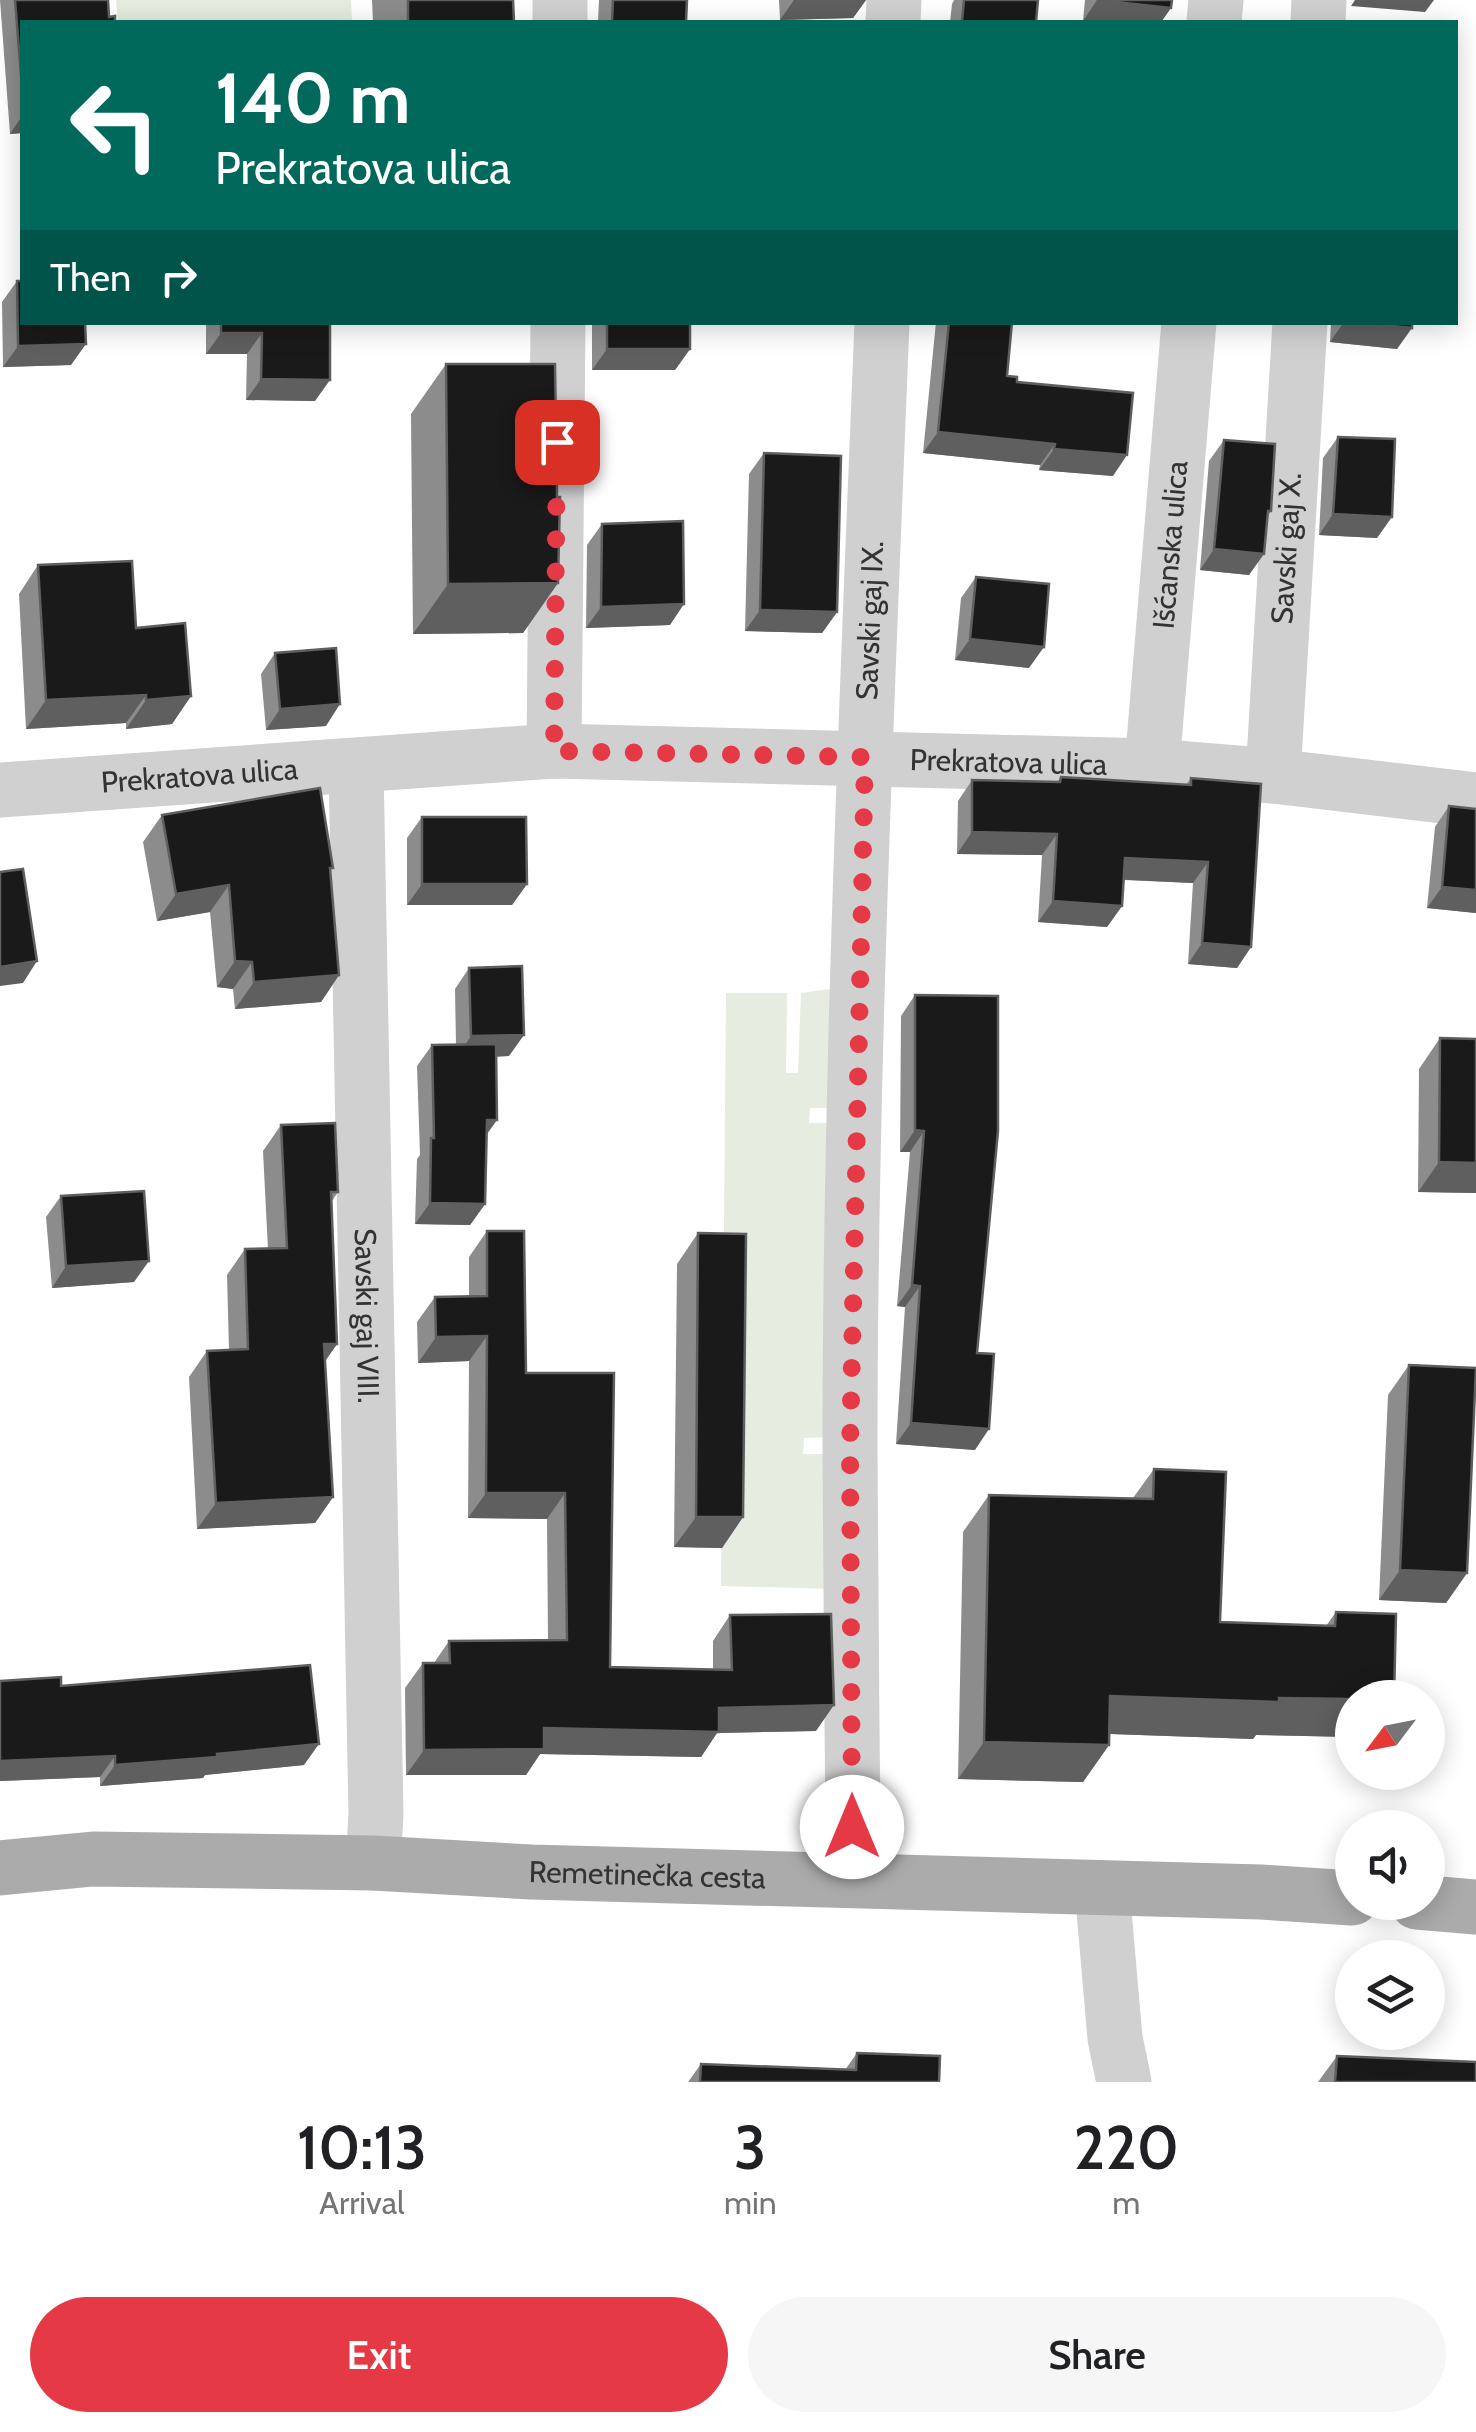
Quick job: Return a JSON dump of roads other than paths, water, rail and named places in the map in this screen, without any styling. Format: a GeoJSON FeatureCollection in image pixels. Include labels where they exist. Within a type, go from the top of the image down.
{"type":"FeatureCollection","features":[{"type":"Feature","properties":{"kind":"main road","name":"Remetinečka cesta"},"geometry":{"type":"LineString","coordinates":[[0,1868],[94,1859],[373,1863],[531,1872],[849,1878],[1335,1897]]}},
{"type":"Feature","properties":{"kind":"main road"},"geometry":{"type":"LineString","coordinates":[[1445,1904],[1476,1906]]}},
{"type":"Feature","properties":{"kind":"street"},"geometry":{"type":"LineString","coordinates":[[554,751],[558,325]]}},
{"type":"Feature","properties":{"kind":"street","name":"Savski gaj IX."},"geometry":{"type":"LineString","coordinates":[[849,1878],[850,1447],[865,757],[882,325]]}},
{"type":"Feature","properties":{"kind":"street","name":"Išćanska ulica"},"geometry":{"type":"LineString","coordinates":[[1152,766],[1189,325]]}},
{"type":"Feature","properties":{"kind":"street","name":"Savski gaj X."},"geometry":{"type":"LineString","coordinates":[[1274,776],[1300,325]]}},
{"type":"Feature","properties":{"kind":"street","name":"Prekratova ulica"},"geometry":{"type":"LineString","coordinates":[[0,790],[554,751],[1152,766],[1476,800]]}},
{"type":"Feature","properties":{"kind":"street","name":"Savski gaj VIII."},"geometry":{"type":"LineString","coordinates":[[356,766],[376,1796],[373,1863]]}},
{"type":"Feature","properties":{"kind":"street"},"geometry":{"type":"LineString","coordinates":[[1102,1888],[1124,2082]]}}]}
